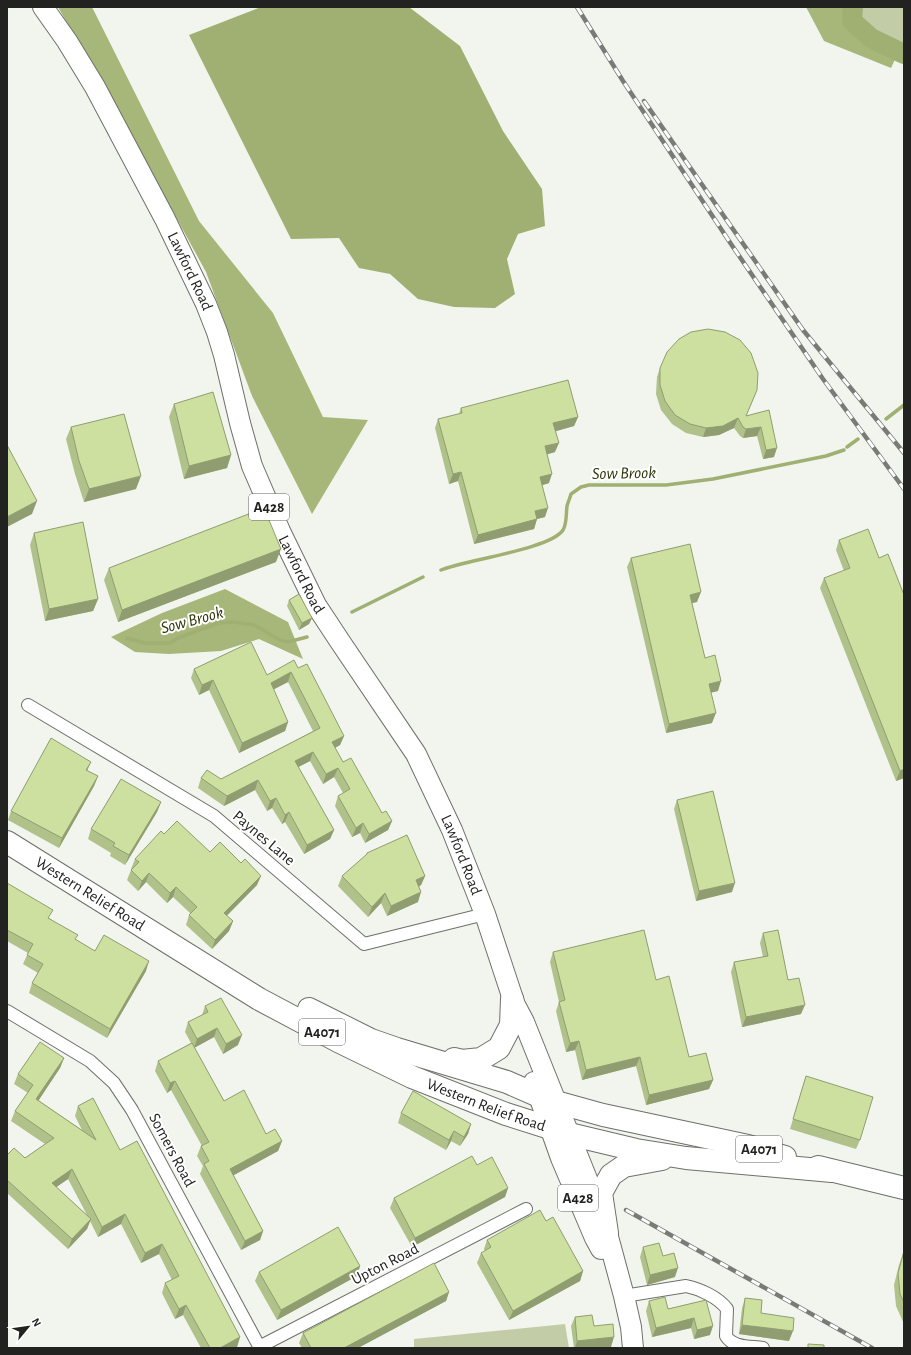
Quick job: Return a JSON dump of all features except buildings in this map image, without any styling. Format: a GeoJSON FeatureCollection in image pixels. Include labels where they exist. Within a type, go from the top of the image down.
{"type":"FeatureCollection","features":[{"type":"Feature","properties":{"kind":"highway","name":"Western Relief Road"},"geometry":{"type":"LineString","coordinates":[[7,842],[259,999],[338,1041],[412,1077],[506,1114],[552,1113],[603,1115],[748,1146],[832,1171],[904,1188]]}},
{"type":"Feature","properties":{"kind":"highway","name":"Western Relief Road"},"geometry":{"type":"LineString","coordinates":[[172,945],[322,1015],[371,1040],[507,1082],[552,1113],[636,1150],[679,1157],[832,1171]]}},
{"type":"Feature","properties":{"kind":"highway"},"geometry":{"type":"LineString","coordinates":[[371,1040],[410,1044],[462,1061],[481,1059],[499,1048],[503,1041],[511,1025],[513,1002]]}},
{"type":"Feature","properties":{"kind":"highway"},"geometry":{"type":"LineString","coordinates":[[552,1113],[580,1122],[772,1165]]}},
{"type":"Feature","properties":{"kind":"highway"},"geometry":{"type":"LineString","coordinates":[[607,1233],[601,1193],[611,1175],[624,1166],[650,1160],[679,1157]]}},
{"type":"Feature","properties":{"kind":"main road","name":"Lawford Road"},"geometry":{"type":"LineString","coordinates":[[43,7],[95,87],[165,219],[206,304],[224,355],[240,423],[256,479],[287,548],[316,605],[416,754],[452,830],[485,914],[513,1002],[516,1028],[552,1113],[595,1199],[607,1233],[631,1327],[633,1348]]}},
{"type":"Feature","properties":{"kind":"main road","name":"Lawford Road"},"geometry":{"type":"LineString","coordinates":[[552,1113],[561,1158],[595,1238],[622,1290]]}},
{"type":"Feature","properties":{"kind":"street","name":"Paynes Lane"},"geometry":{"type":"LineString","coordinates":[[28,705],[214,816],[364,944],[485,914]]}},
{"type":"Feature","properties":{"kind":"street","name":"Somers Road"},"geometry":{"type":"LineString","coordinates":[[7,1011],[90,1061],[114,1083],[132,1110],[260,1348]]}},
{"type":"Feature","properties":{"kind":"street","name":"Upton Road"},"geometry":{"type":"LineString","coordinates":[[260,1348],[526,1209]]}},
{"type":"Feature","properties":{"kind":"street"},"geometry":{"type":"LineString","coordinates":[[622,1290],[686,1286],[692,1287],[720,1300],[727,1308],[726,1336],[728,1339],[734,1344],[763,1348]]}},
{"type":"Feature","properties":{"kind":"shaded area"},"geometry":{"type":"Polygon","coordinates":[[[58,7],[92,7],[199,221],[273,313],[323,417],[368,420],[312,514],[252,396],[206,272],[135,142],[58,7]]]}},
{"type":"Feature","properties":{"kind":"shaded area"},"geometry":{"type":"Polygon","coordinates":[[[261,7],[409,7],[460,46],[503,131],[542,189],[545,226],[518,234],[507,259],[515,294],[495,308],[454,307],[418,299],[390,274],[359,268],[339,238],[291,239],[189,35],[261,7]]]}},
{"type":"Feature","properties":{"kind":"shaded area"},"geometry":{"type":"Polygon","coordinates":[[[806,7],[853,7],[852,21],[871,38],[899,51],[891,68],[824,41],[806,7]]]}},
{"type":"Feature","properties":{"kind":"shaded area"},"geometry":{"type":"Polygon","coordinates":[[[853,7],[904,7],[904,42],[899,51],[871,38],[852,21],[853,7]]]}},
{"type":"Feature","properties":{"kind":"shaded area"},"geometry":{"type":"Polygon","coordinates":[[[225,589],[288,622],[303,659],[259,639],[221,651],[169,654],[135,652],[111,637],[162,613],[225,589]]]}},
{"type":"Feature","properties":{"kind":"shaded area"},"geometry":{"type":"Polygon","coordinates":[[[565,1324],[569,1348],[414,1348],[414,1339],[565,1324]]]}},
{"type":"Feature","properties":{"kind":"waterway"},"geometry":{"type":"LineString","coordinates":[[853,7],[852,21],[871,38],[904,54]]}},
{"type":"Feature","properties":{"kind":"waterway","name":"Sow Brook"},"geometry":{"type":"LineString","coordinates":[[886,419],[904,405]]}},
{"type":"Feature","properties":{"kind":"waterway"},"geometry":{"type":"LineString","coordinates":[[847,447],[858,439]]}},
{"type":"Feature","properties":{"kind":"waterway","name":"Sow Brook"},"geometry":{"type":"LineString","coordinates":[[441,570],[525,548],[555,537],[564,528],[567,506],[571,494],[581,487],[589,485],[666,485],[713,479],[826,456],[844,450]]}},
{"type":"Feature","properties":{"kind":"waterway","name":"Sow Brook"},"geometry":{"type":"LineString","coordinates":[[352,612],[423,577]]}},
{"type":"Feature","properties":{"kind":"waterway","name":"Sow Brook"},"geometry":{"type":"LineString","coordinates":[[127,638],[144,643],[170,643],[178,638],[219,623],[234,622],[254,625],[280,640],[288,642],[307,637]]}},
{"type":"Feature","properties":{"kind":"railway"},"geometry":{"type":"LineString","coordinates":[[577,7],[623,81],[731,244],[823,379],[904,489]]}},
{"type":"Feature","properties":{"kind":"railway"},"geometry":{"type":"LineString","coordinates":[[644,101],[803,330],[904,453]]}},
{"type":"Feature","properties":{"kind":"railway"},"geometry":{"type":"LineString","coordinates":[[626,1210],[872,1348]]}}]}
